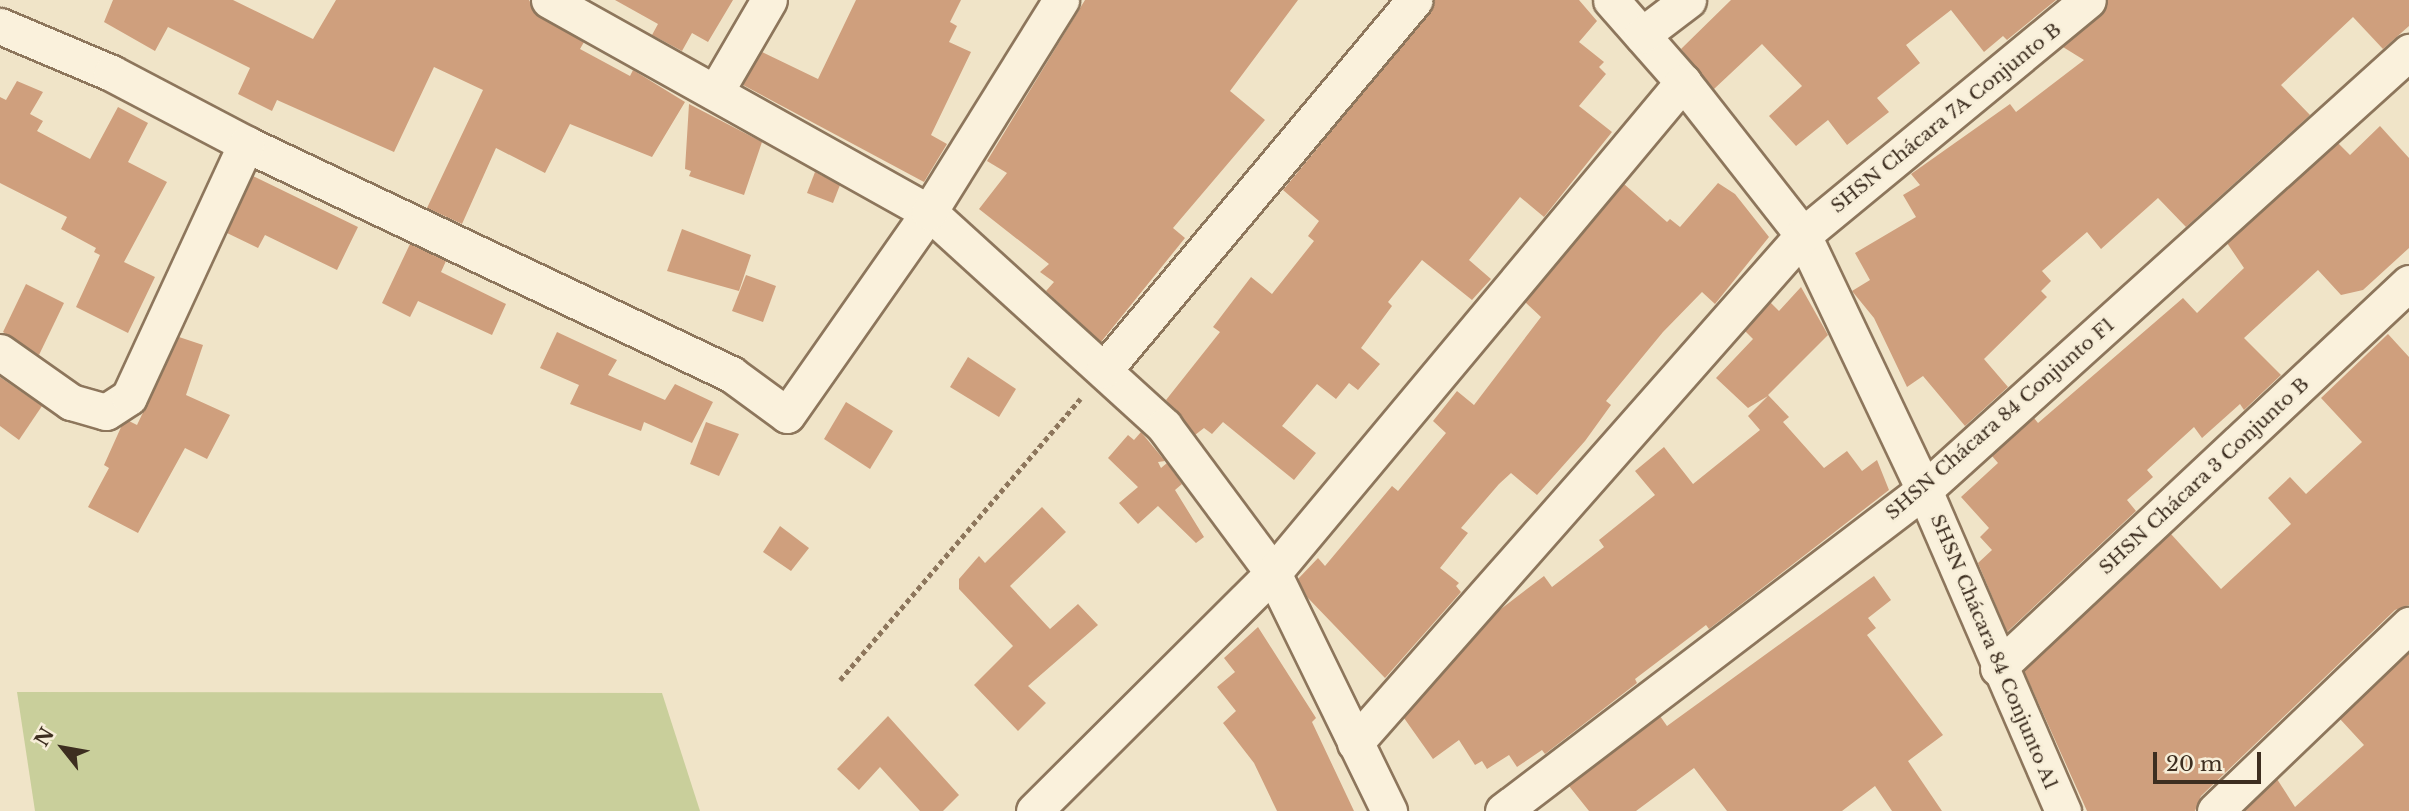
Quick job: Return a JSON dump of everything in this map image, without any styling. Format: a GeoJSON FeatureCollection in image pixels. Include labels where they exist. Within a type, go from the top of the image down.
{"type":"FeatureCollection","features":[{"type":"Feature","properties":{"kind":"street"},"geometry":{"type":"LineString","coordinates":[[549,0],[929,212],[1164,426],[1273,573],[1389,811]]}},
{"type":"Feature","properties":{"kind":"street"},"geometry":{"type":"LineString","coordinates":[[716,91],[769,0]]}},
{"type":"Feature","properties":{"kind":"street"},"geometry":{"type":"LineString","coordinates":[[0,26],[111,73],[246,144],[731,374],[787,415],[929,212],[1061,0]]}},
{"type":"Feature","properties":{"kind":"street"},"geometry":{"type":"LineString","coordinates":[[1104,370],[1414,0]]}},
{"type":"Feature","properties":{"kind":"street","name":"SHSN Chácara 84 Conjunto A1"},"geometry":{"type":"LineString","coordinates":[[1611,0],[1683,82],[1803,235],[1924,490],[1998,668],[2063,811]]}},
{"type":"Feature","properties":{"kind":"street"},"geometry":{"type":"LineString","coordinates":[[1642,35],[1688,0]]}},
{"type":"Feature","properties":{"kind":"street","name":"SHSN Chácara 7A Conjunto B"},"geometry":{"type":"LineString","coordinates":[[1355,743],[1803,235],[2088,0]]}},
{"type":"Feature","properties":{"kind":"street","name":"SHSN Chácara 84 Conjunto F1"},"geometry":{"type":"LineString","coordinates":[[1503,811],[1924,490],[2409,52]]}},
{"type":"Feature","properties":{"kind":"street"},"geometry":{"type":"LineString","coordinates":[[1034,811],[1273,573],[1683,82]]}},
{"type":"Feature","properties":{"kind":"street"},"geometry":{"type":"LineString","coordinates":[[0,352],[71,402],[106,412],[128,397],[246,144]]}},
{"type":"Feature","properties":{"kind":"street","name":"SHSN Chácara 3 Conjunto B"},"geometry":{"type":"LineString","coordinates":[[1998,668],[2409,283]]}},
{"type":"Feature","properties":{"kind":"street"},"geometry":{"type":"LineString","coordinates":[[2214,811],[2409,625]]}},
{"type":"Feature","properties":{"kind":"path"},"geometry":{"type":"LineString","coordinates":[[840,680],[1104,370]]}},
{"type":"Feature","properties":{"kind":"green space"},"geometry":{"type":"Polygon","coordinates":[[[17,692],[662,693],[700,811],[35,811],[17,692]]]}},
{"type":"Feature","properties":{"kind":"building"},"geometry":{"type":"Polygon","coordinates":[[[113,0],[233,0],[313,39],[336,0],[529,0],[539,17],[584,42],[580,49],[630,76],[633,70],[685,102],[652,157],[570,124],[545,173],[496,148],[462,224],[427,208],[483,90],[434,67],[394,152],[277,100],[272,111],[238,94],[250,68],[168,27],[155,51],[104,22],[113,0]]]}},
{"type":"Feature","properties":{"kind":"building"},"geometry":{"type":"Polygon","coordinates":[[[615,0],[733,0],[708,42],[692,33],[682,51],[652,35],[658,24],[615,0]]]}},
{"type":"Feature","properties":{"kind":"building"},"geometry":{"type":"Polygon","coordinates":[[[856,0],[961,0],[950,22],[957,26],[949,42],[971,52],[931,135],[947,144],[924,182],[743,85],[762,52],[818,79],[856,0]]]}},
{"type":"Feature","properties":{"kind":"building"},"geometry":{"type":"Polygon","coordinates":[[[1085,0],[1298,0],[1230,91],[1265,120],[1173,228],[1185,238],[1101,342],[1046,291],[1054,282],[1040,272],[1049,264],[979,209],[1007,173],[987,161],[1085,0]]]}},
{"type":"Feature","properties":{"kind":"building"},"geometry":{"type":"Polygon","coordinates":[[[1434,0],[1579,0],[1597,21],[1579,42],[1604,62],[1599,67],[1606,74],[1579,106],[1612,132],[1544,217],[1520,197],[1469,260],[1491,279],[1472,300],[1422,260],[1388,302],[1392,306],[1361,348],[1380,364],[1358,390],[1349,383],[1336,399],[1317,384],[1282,426],[1316,453],[1294,480],[1223,422],[1212,434],[1204,428],[1195,435],[1166,400],[1220,332],[1213,327],[1251,277],[1272,294],[1314,241],[1308,236],[1319,221],[1283,190],[1429,13],[1434,0]]]}},
{"type":"Feature","properties":{"kind":"building"},"geometry":{"type":"Polygon","coordinates":[[[1731,0],[2056,0],[2007,40],[2003,36],[1984,52],[1951,10],[1906,45],[1920,63],[1877,98],[1889,112],[1847,145],[1828,120],[1796,146],[1769,116],[1802,86],[1762,44],[1714,89],[1681,49],[1731,0]]]}},
{"type":"Feature","properties":{"kind":"building"},"geometry":{"type":"Polygon","coordinates":[[[2108,0],[2409,0],[2409,26],[2383,49],[2353,17],[2281,85],[2310,115],[2186,227],[2158,198],[2101,249],[2087,232],[2042,271],[2051,281],[2041,291],[2047,297],[1984,359],[2008,387],[1965,426],[1923,376],[1907,387],[1874,318],[1852,291],[1870,280],[1855,253],[1916,217],[1903,195],[1920,185],[1911,174],[2010,104],[2016,112],[2084,60],[2063,47],[2101,15],[2108,0]]]}},
{"type":"Feature","properties":{"kind":"building"},"geometry":{"type":"Polygon","coordinates":[[[17,81],[43,92],[30,114],[43,121],[37,131],[90,159],[118,107],[148,123],[128,162],[167,182],[124,262],[155,277],[128,333],[76,307],[100,255],[94,252],[96,248],[61,229],[67,217],[0,183],[0,97],[6,100],[17,81]]]}},
{"type":"Feature","properties":{"kind":"building"},"geometry":{"type":"Polygon","coordinates":[[[689,104],[762,142],[744,195],[689,176],[691,171],[685,169],[689,104]]]}},
{"type":"Feature","properties":{"kind":"building"},"geometry":{"type":"Polygon","coordinates":[[[2380,126],[2409,158],[2409,248],[2363,290],[2341,295],[2318,270],[2244,338],[2281,375],[2244,410],[2240,404],[2202,438],[2194,427],[2147,470],[2153,477],[2127,500],[2136,511],[2007,632],[1978,563],[1992,550],[1980,537],[1989,528],[1961,497],[1998,463],[1992,456],[2034,418],[2038,423],[2183,298],[2197,313],[2244,268],[2227,243],[2338,143],[2350,155],[2380,126]]]}},
{"type":"Feature","properties":{"kind":"building"},"geometry":{"type":"Polygon","coordinates":[[[815,172],[840,185],[833,203],[807,193],[815,172]]]}},
{"type":"Feature","properties":{"kind":"building"},"geometry":{"type":"Polygon","coordinates":[[[253,176],[358,227],[337,270],[265,235],[258,248],[227,233],[253,176]]]}},
{"type":"Feature","properties":{"kind":"building"},"geometry":{"type":"Polygon","coordinates":[[[1718,183],[1735,194],[1769,237],[1715,304],[1702,292],[1663,332],[1606,401],[1611,405],[1585,441],[1537,495],[1511,473],[1499,484],[1461,528],[1468,533],[1440,568],[1459,583],[1456,586],[1461,592],[1385,678],[1307,597],[1298,579],[1318,558],[1325,566],[1392,486],[1398,491],[1446,433],[1433,421],[1457,391],[1474,405],[1541,317],[1525,302],[1624,184],[1667,222],[1670,219],[1680,227],[1718,183]]]}},
{"type":"Feature","properties":{"kind":"building"},"geometry":{"type":"Polygon","coordinates":[[[682,229],[751,255],[739,291],[667,271],[682,229]]]}},
{"type":"Feature","properties":{"kind":"building"},"geometry":{"type":"Polygon","coordinates":[[[410,244],[446,261],[441,272],[506,304],[492,335],[418,301],[410,317],[382,303],[410,244]]]}},
{"type":"Feature","properties":{"kind":"building"},"geometry":{"type":"Polygon","coordinates":[[[746,275],[776,286],[763,322],[732,311],[746,275]]]}},
{"type":"Feature","properties":{"kind":"building"},"geometry":{"type":"Polygon","coordinates":[[[26,284],[64,303],[39,355],[3,332],[26,284]]]}},
{"type":"Feature","properties":{"kind":"building"},"geometry":{"type":"Polygon","coordinates":[[[1801,287],[1828,335],[1768,395],[1789,417],[1783,422],[1824,468],[1847,451],[1862,471],[1877,460],[1889,490],[1709,629],[1706,625],[1635,679],[1637,683],[1545,754],[1542,750],[1517,767],[1509,755],[1487,769],[1482,761],[1475,765],[1459,740],[1433,759],[1404,718],[1497,612],[1544,576],[1552,587],[1604,547],[1599,540],[1655,495],[1635,471],[1664,447],[1693,484],[1760,430],[1748,416],[1768,396],[1748,408],[1716,378],[1753,339],[1745,331],[1770,302],[1779,311],[1801,287]]]}},
{"type":"Feature","properties":{"kind":"building"},"geometry":{"type":"Polygon","coordinates":[[[557,332],[617,360],[608,375],[665,400],[675,384],[713,402],[692,443],[644,422],[641,431],[570,404],[579,385],[540,368],[557,332]]]}},
{"type":"Feature","properties":{"kind":"building"},"geometry":{"type":"Polygon","coordinates":[[[2388,334],[2409,357],[2409,605],[2395,610],[2201,796],[2195,811],[2087,811],[2024,671],[2171,534],[2221,589],[2291,524],[2268,498],[2290,477],[2306,494],[2362,442],[2321,398],[2388,334]]]}},
{"type":"Feature","properties":{"kind":"building"},"geometry":{"type":"Polygon","coordinates":[[[179,337],[203,345],[186,395],[230,415],[207,459],[185,448],[138,533],[88,507],[109,468],[104,465],[122,425],[129,421],[137,425],[179,337]]]}},
{"type":"Feature","properties":{"kind":"building"},"geometry":{"type":"Polygon","coordinates":[[[968,357],[1016,389],[999,417],[950,387],[968,357]]]}},
{"type":"Feature","properties":{"kind":"building"},"geometry":{"type":"Polygon","coordinates":[[[0,377],[42,406],[19,440],[0,426],[0,377]]]}},
{"type":"Feature","properties":{"kind":"building"},"geometry":{"type":"Polygon","coordinates":[[[846,402],[893,431],[870,469],[824,439],[846,402]]]}},
{"type":"Feature","properties":{"kind":"building"},"geometry":{"type":"Polygon","coordinates":[[[706,422],[739,434],[719,476],[690,464],[706,422]]]}},
{"type":"Feature","properties":{"kind":"building"},"geometry":{"type":"Polygon","coordinates":[[[1141,432],[1165,461],[1158,462],[1161,468],[1167,463],[1182,484],[1175,490],[1204,537],[1196,543],[1158,506],[1138,524],[1119,503],[1138,487],[1108,458],[1128,435],[1134,440],[1141,432]]]}},
{"type":"Feature","properties":{"kind":"building"},"geometry":{"type":"Polygon","coordinates":[[[1042,507],[1066,532],[1010,586],[1050,629],[1078,604],[1098,625],[1028,686],[1046,703],[1018,731],[974,685],[1013,646],[959,589],[959,579],[979,556],[985,563],[1042,507]]]}},
{"type":"Feature","properties":{"kind":"building"},"geometry":{"type":"Polygon","coordinates":[[[780,526],[809,548],[791,571],[763,552],[780,526]]]}},
{"type":"Feature","properties":{"kind":"building"},"geometry":{"type":"Polygon","coordinates":[[[1874,576],[1891,600],[1868,618],[1876,628],[1867,635],[1943,735],[1908,761],[1942,811],[1892,811],[1875,786],[1842,811],[1727,811],[1694,768],[1636,811],[1589,811],[1569,786],[1660,716],[1667,726],[1874,576]]]}},
{"type":"Feature","properties":{"kind":"building"},"geometry":{"type":"Polygon","coordinates":[[[1258,627],[1316,718],[1312,722],[1354,811],[1277,811],[1254,763],[1223,723],[1236,711],[1217,687],[1235,672],[1224,658],[1258,627]]]}},
{"type":"Feature","properties":{"kind":"building"},"geometry":{"type":"Polygon","coordinates":[[[2409,653],[2409,811],[2244,811],[2277,779],[2295,807],[2364,745],[2340,719],[2409,653]]]}},
{"type":"Feature","properties":{"kind":"building"},"geometry":{"type":"Polygon","coordinates":[[[888,716],[959,795],[943,811],[920,811],[880,767],[859,790],[837,769],[888,716]]]}}]}
